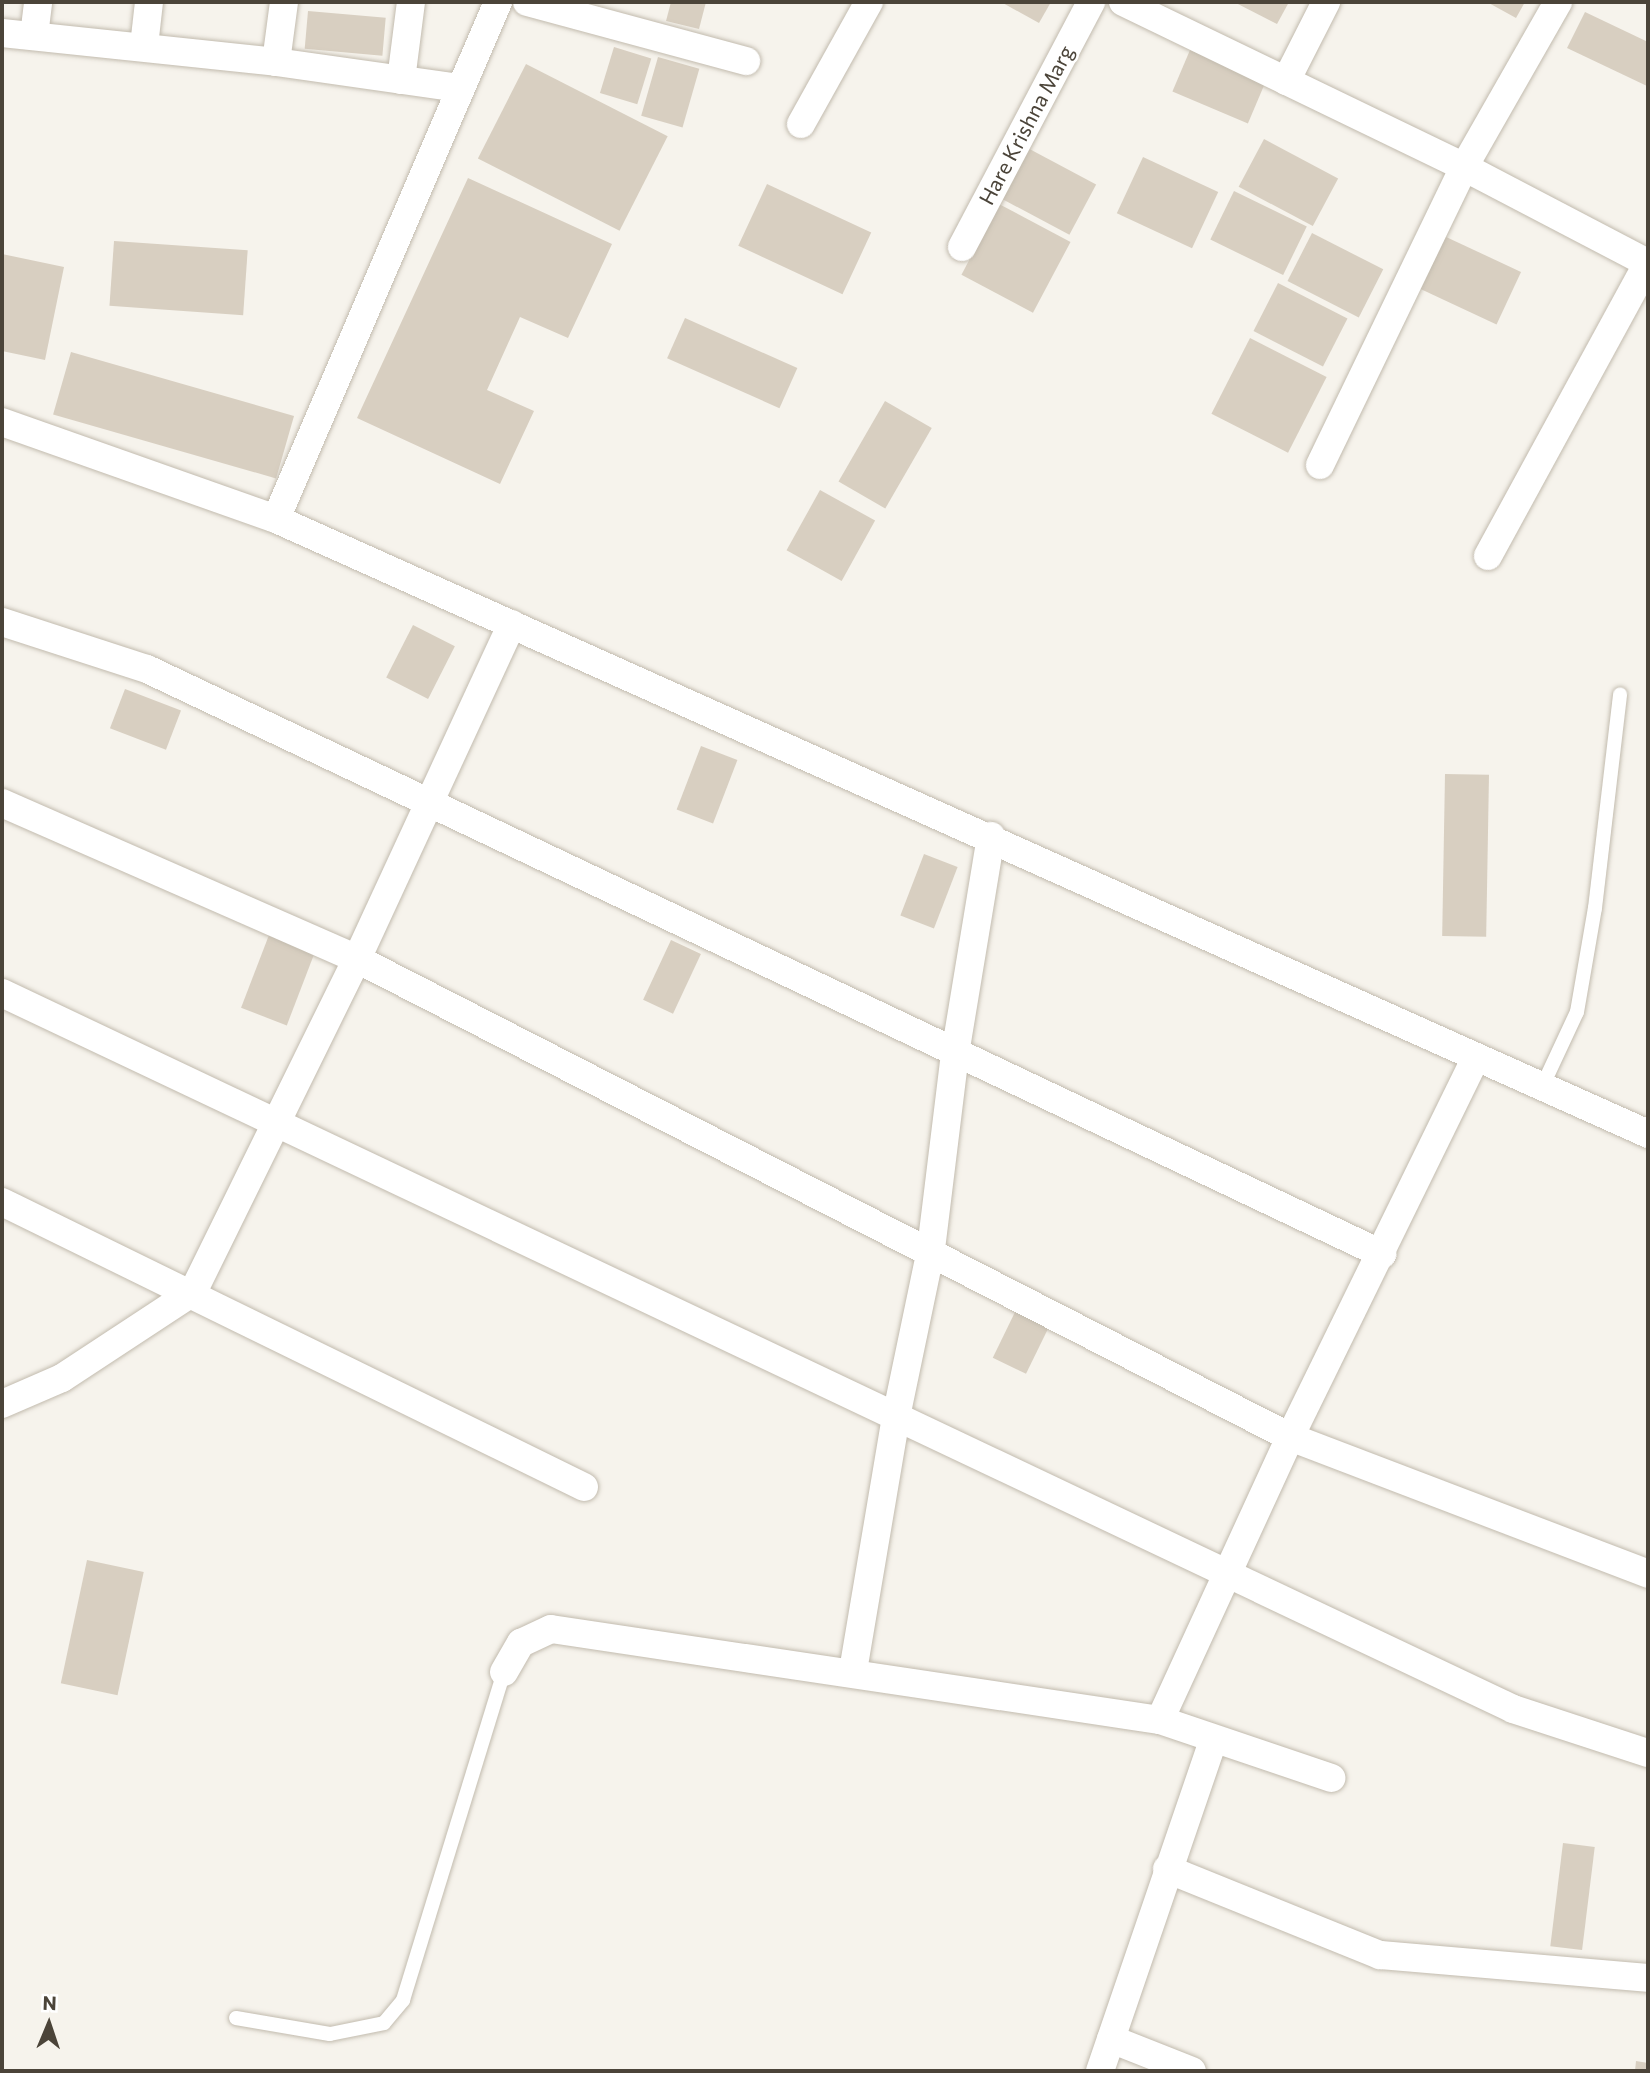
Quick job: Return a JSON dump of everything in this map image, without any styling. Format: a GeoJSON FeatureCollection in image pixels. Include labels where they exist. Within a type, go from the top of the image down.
{"type":"FeatureCollection","features":[{"type":"Feature","properties":{"kind":"street"},"geometry":{"type":"LineString","coordinates":[[34,36],[38,2]]}},
{"type":"Feature","properties":{"kind":"street"},"geometry":{"type":"LineString","coordinates":[[144,46],[149,2]]}},
{"type":"Feature","properties":{"kind":"street"},"geometry":{"type":"LineString","coordinates":[[276,62],[284,2]]}},
{"type":"Feature","properties":{"kind":"street"},"geometry":{"type":"LineString","coordinates":[[401,80],[411,2]]}},
{"type":"Feature","properties":{"kind":"street"},"geometry":{"type":"LineString","coordinates":[[276,519],[458,88],[498,2]]}},
{"type":"Feature","properties":{"kind":"street"},"geometry":{"type":"LineString","coordinates":[[527,2],[746,61]]}},
{"type":"Feature","properties":{"kind":"street"},"geometry":{"type":"LineString","coordinates":[[801,124],[869,2]]}},
{"type":"Feature","properties":{"kind":"street","name":"Hare Krishna Marg"},"geometry":{"type":"LineString","coordinates":[[962,247],[1091,2]]}},
{"type":"Feature","properties":{"kind":"street"},"geometry":{"type":"LineString","coordinates":[[1123,2],[1464,167],[1648,263],[1488,556]]}},
{"type":"Feature","properties":{"kind":"street"},"geometry":{"type":"LineString","coordinates":[[1286,81],[1326,2]]}},
{"type":"Feature","properties":{"kind":"street"},"geometry":{"type":"LineString","coordinates":[[1320,465],[1464,167],[1558,2]]}},
{"type":"Feature","properties":{"kind":"street"},"geometry":{"type":"LineString","coordinates":[[2,33],[144,46],[458,88]]}},
{"type":"Feature","properties":{"kind":"street"},"geometry":{"type":"LineString","coordinates":[[2,422],[276,519],[991,836],[1648,1134]]}},
{"type":"Feature","properties":{"kind":"street"},"geometry":{"type":"LineString","coordinates":[[2,622],[147,669],[1382,1254]]}},
{"type":"Feature","properties":{"kind":"street"},"geometry":{"type":"LineString","coordinates":[[2,1405],[62,1378],[193,1292],[358,959],[427,803],[512,624]]}},
{"type":"Feature","properties":{"kind":"street"},"geometry":{"type":"LineString","coordinates":[[2,803],[358,959],[931,1249],[1290,1437],[1648,1574]]}},
{"type":"Feature","properties":{"kind":"street"},"geometry":{"type":"LineString","coordinates":[[853,1671],[896,1417],[931,1249],[955,1054],[991,836]]}},
{"type":"Feature","properties":{"kind":"street"},"geometry":{"type":"LineString","coordinates":[[2,993],[1513,1709],[1648,1753]]}},
{"type":"Feature","properties":{"kind":"street"},"geometry":{"type":"LineString","coordinates":[[1160,1720],[1230,1575],[1290,1437],[1476,1058]]}},
{"type":"Feature","properties":{"kind":"street"},"geometry":{"type":"LineString","coordinates":[[2,1202],[193,1292],[584,1488]]}},
{"type":"Feature","properties":{"kind":"street"},"geometry":{"type":"LineString","coordinates":[[504,1672],[522,1643],[551,1629],[853,1671],[1160,1720],[1213,1741],[1331,1778]]}},
{"type":"Feature","properties":{"kind":"street"},"geometry":{"type":"LineString","coordinates":[[1100,2071],[1213,1741]]}},
{"type":"Feature","properties":{"kind":"street"},"geometry":{"type":"LineString","coordinates":[[1167,1870],[1380,1955],[1648,1978]]}},
{"type":"Feature","properties":{"kind":"street"},"geometry":{"type":"LineString","coordinates":[[1111,2039],[1192,2071]]}},
{"type":"Feature","properties":{"kind":"lane"},"geometry":{"type":"LineString","coordinates":[[1542,1087],[1577,1012],[1595,908],[1620,694]]}},
{"type":"Feature","properties":{"kind":"lane"},"geometry":{"type":"LineString","coordinates":[[236,2018],[330,2034],[384,2023],[403,2000],[504,1672]]}},
{"type":"Feature","properties":{"kind":"building"},"geometry":{"type":"Polygon","coordinates":[[[671,2],[706,2],[699,29],[666,21],[671,2]]]}},
{"type":"Feature","properties":{"kind":"building"},"geometry":{"type":"Polygon","coordinates":[[[1001,2],[1051,2],[1039,23],[1001,2]]]}},
{"type":"Feature","properties":{"kind":"building"},"geometry":{"type":"Polygon","coordinates":[[[1234,2],[1289,2],[1277,24],[1234,2]]]}},
{"type":"Feature","properties":{"kind":"building"},"geometry":{"type":"Polygon","coordinates":[[[1487,2],[1525,2],[1516,18],[1487,2]]]}},
{"type":"Feature","properties":{"kind":"building"},"geometry":{"type":"Polygon","coordinates":[[[308,11],[386,18],[382,56],[305,49],[308,11]]]}},
{"type":"Feature","properties":{"kind":"building"},"geometry":{"type":"Polygon","coordinates":[[[1585,12],[1648,42],[1647,86],[1567,48],[1585,12]]]}},
{"type":"Feature","properties":{"kind":"building"},"geometry":{"type":"Polygon","coordinates":[[[614,47],[651,58],[637,104],[600,93],[614,47]]]}},
{"type":"Feature","properties":{"kind":"building"},"geometry":{"type":"Polygon","coordinates":[[[1190,50],[1265,82],[1248,123],[1172,91],[1190,50]]]}},
{"type":"Feature","properties":{"kind":"building"},"geometry":{"type":"Polygon","coordinates":[[[658,57],[699,69],[683,127],[641,116],[658,57]]]}},
{"type":"Feature","properties":{"kind":"building"},"geometry":{"type":"Polygon","coordinates":[[[526,64],[668,136],[620,231],[478,158],[526,64]]]}},
{"type":"Feature","properties":{"kind":"building"},"geometry":{"type":"Polygon","coordinates":[[[1264,139],[1338,178],[1313,226],[1239,187],[1264,139]]]}},
{"type":"Feature","properties":{"kind":"building"},"geometry":{"type":"Polygon","coordinates":[[[1022,145],[1096,184],[1069,235],[995,195],[1022,145]]]}},
{"type":"Feature","properties":{"kind":"building"},"geometry":{"type":"Polygon","coordinates":[[[1143,157],[1218,192],[1192,248],[1117,213],[1143,157]]]}},
{"type":"Feature","properties":{"kind":"building"},"geometry":{"type":"Polygon","coordinates":[[[468,178],[612,244],[568,338],[520,317],[487,390],[534,411],[500,484],[357,418],[468,178]]]}},
{"type":"Feature","properties":{"kind":"building"},"geometry":{"type":"Polygon","coordinates":[[[767,184],[871,233],[842,294],[738,246],[767,184]]]}},
{"type":"Feature","properties":{"kind":"building"},"geometry":{"type":"Polygon","coordinates":[[[1234,191],[1307,227],[1283,275],[1210,240],[1234,191]]]}},
{"type":"Feature","properties":{"kind":"building"},"geometry":{"type":"Polygon","coordinates":[[[999,204],[1071,242],[1033,313],[961,275],[999,204]]]}},
{"type":"Feature","properties":{"kind":"building"},"geometry":{"type":"Polygon","coordinates":[[[1312,233],[1383,269],[1359,317],[1287,281],[1312,233]]]}},
{"type":"Feature","properties":{"kind":"building"},"geometry":{"type":"Polygon","coordinates":[[[1444,236],[1521,272],[1497,324],[1419,289],[1444,236]]]}},
{"type":"Feature","properties":{"kind":"building"},"geometry":{"type":"Polygon","coordinates":[[[114,241],[248,250],[243,315],[109,306],[114,241]]]}},
{"type":"Feature","properties":{"kind":"building"},"geometry":{"type":"Polygon","coordinates":[[[2,254],[64,267],[45,360],[2,351],[2,254]]]}},
{"type":"Feature","properties":{"kind":"building"},"geometry":{"type":"Polygon","coordinates":[[[1278,283],[1347,318],[1323,367],[1253,331],[1278,283]]]}},
{"type":"Feature","properties":{"kind":"building"},"geometry":{"type":"Polygon","coordinates":[[[685,318],[797,368],[779,408],[667,358],[685,318]]]}},
{"type":"Feature","properties":{"kind":"building"},"geometry":{"type":"Polygon","coordinates":[[[1250,338],[1327,377],[1288,453],[1211,414],[1250,338]]]}},
{"type":"Feature","properties":{"kind":"building"},"geometry":{"type":"Polygon","coordinates":[[[71,352],[294,416],[276,478],[53,414],[71,352]]]}},
{"type":"Feature","properties":{"kind":"building"},"geometry":{"type":"Polygon","coordinates":[[[885,401],[932,428],[885,509],[838,482],[885,401]]]}},
{"type":"Feature","properties":{"kind":"building"},"geometry":{"type":"Polygon","coordinates":[[[820,490],[875,521],[842,581],[787,550],[820,490]]]}},
{"type":"Feature","properties":{"kind":"building"},"geometry":{"type":"Polygon","coordinates":[[[413,625],[455,646],[428,699],[386,678],[413,625]]]}},
{"type":"Feature","properties":{"kind":"building"},"geometry":{"type":"Polygon","coordinates":[[[125,689],[181,711],[166,750],[110,728],[125,689]]]}},
{"type":"Feature","properties":{"kind":"building"},"geometry":{"type":"Polygon","coordinates":[[[701,746],[737,760],[713,823],[677,809],[701,746]]]}},
{"type":"Feature","properties":{"kind":"building"},"geometry":{"type":"Polygon","coordinates":[[[1445,774],[1489,775],[1486,937],[1442,936],[1445,774]]]}},
{"type":"Feature","properties":{"kind":"building"},"geometry":{"type":"Polygon","coordinates":[[[924,854],[958,867],[934,929],[900,916],[924,854]]]}},
{"type":"Feature","properties":{"kind":"building"},"geometry":{"type":"Polygon","coordinates":[[[269,935],[315,953],[287,1025],[241,1008],[269,935]]]}},
{"type":"Feature","properties":{"kind":"building"},"geometry":{"type":"Polygon","coordinates":[[[671,940],[701,954],[673,1014],[643,1000],[671,940]]]}},
{"type":"Feature","properties":{"kind":"building"},"geometry":{"type":"Polygon","coordinates":[[[1016,1310],[1049,1326],[1026,1374],[993,1358],[1016,1310]]]}},
{"type":"Feature","properties":{"kind":"building"},"geometry":{"type":"Polygon","coordinates":[[[87,1560],[144,1572],[118,1695],[61,1683],[87,1560]]]}},
{"type":"Feature","properties":{"kind":"building"},"geometry":{"type":"Polygon","coordinates":[[[1563,1843],[1595,1847],[1582,1950],[1550,1946],[1563,1843]]]}},
{"type":"Feature","properties":{"kind":"building"},"geometry":{"type":"Polygon","coordinates":[[[1636,2061],[1648,2063],[1648,2071],[1635,2071],[1636,2061]]]}}]}
